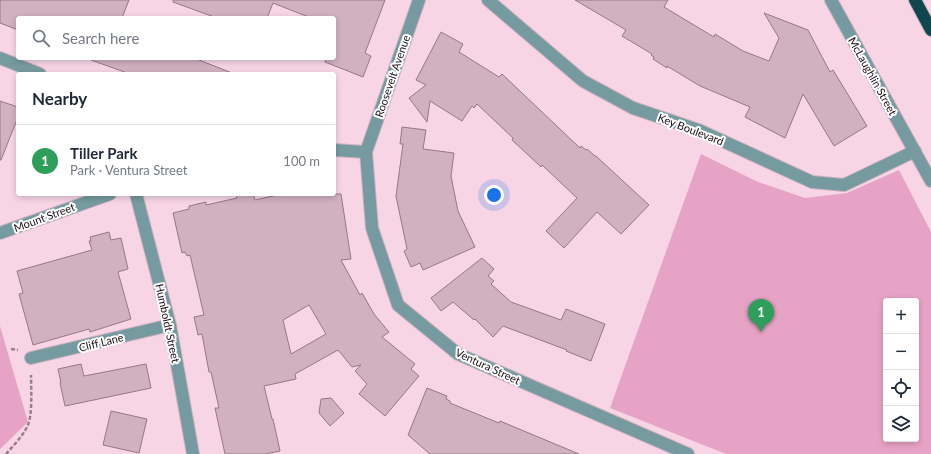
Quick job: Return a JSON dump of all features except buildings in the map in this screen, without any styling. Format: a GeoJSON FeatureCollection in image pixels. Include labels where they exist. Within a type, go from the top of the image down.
{"type":"FeatureCollection","features":[{"type":"Feature","properties":{"kind":"highway"},"geometry":{"type":"LineString","coordinates":[[915,0],[931,30]]}},
{"type":"Feature","properties":{"kind":"street","name":"Roosevelt Avenue"},"geometry":{"type":"LineString","coordinates":[[366,152],[418,0]]}},
{"type":"Feature","properties":{"kind":"street","name":"Key Boulevard"},"geometry":{"type":"LineString","coordinates":[[488,0],[583,81],[633,108],[701,131],[812,182],[844,185],[915,151]]}},
{"type":"Feature","properties":{"kind":"street","name":"McLaughlin Street"},"geometry":{"type":"LineString","coordinates":[[831,0],[931,181]]}},
{"type":"Feature","properties":{"kind":"street"},"geometry":{"type":"LineString","coordinates":[[0,58],[35,72]]}},
{"type":"Feature","properties":{"kind":"street"},"geometry":{"type":"LineString","coordinates":[[336,150],[366,152]]}},
{"type":"Feature","properties":{"kind":"street","name":"Ventura Street"},"geometry":{"type":"LineString","coordinates":[[366,152],[372,228],[398,305],[458,354],[688,454]]}},
{"type":"Feature","properties":{"kind":"street","name":"Mount Street"},"geometry":{"type":"LineString","coordinates":[[0,233],[104,196]]}},
{"type":"Feature","properties":{"kind":"street","name":"Humboldt Street"},"geometry":{"type":"LineString","coordinates":[[137,196],[170,325],[193,454]]}},
{"type":"Feature","properties":{"kind":"street","name":"Cliff Lane"},"geometry":{"type":"LineString","coordinates":[[31,358],[170,325]]}},
{"type":"Feature","properties":{"kind":"path"},"geometry":{"type":"LineString","coordinates":[[6,454],[16,444],[28,426],[31,407],[31,358]]}},
{"type":"Feature","properties":{"kind":"shaded area"},"geometry":{"type":"Polygon","coordinates":[[[701,154],[758,182],[805,198],[847,193],[899,170],[931,232],[931,454],[726,454],[610,408],[701,154]]]}},
{"type":"Feature","properties":{"kind":"shaded area"},"geometry":{"type":"Polygon","coordinates":[[[0,326],[28,422],[0,449],[0,326]]]}},
{"type":"Feature","properties":{"kind":"place","name":"Tiller Park"},"geometry":{"type":"Point","coordinates":[761,332]}}]}
